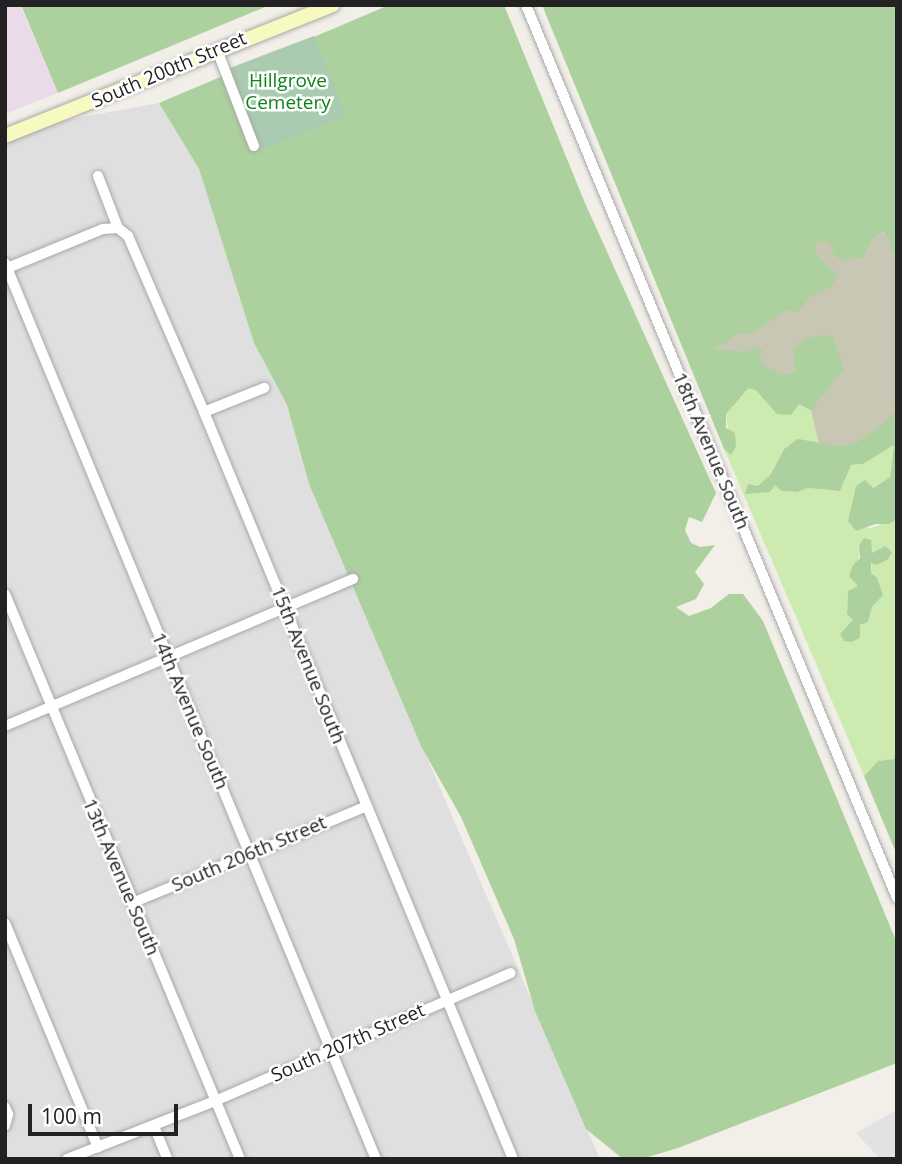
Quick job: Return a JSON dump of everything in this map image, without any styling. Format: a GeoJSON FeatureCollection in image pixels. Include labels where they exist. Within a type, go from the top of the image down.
{"type":"FeatureCollection","features":[{"type":"Feature","properties":{"kind":"main road","name":"South 200th Street"},"geometry":{"type":"LineString","coordinates":[[5,136],[333,5]]}},
{"type":"Feature","properties":{"kind":"street","name":"18th Avenue South"},"geometry":{"type":"LineString","coordinates":[[526,5],[897,898]]}},
{"type":"Feature","properties":{"kind":"street"},"geometry":{"type":"LineString","coordinates":[[217,50],[254,146]]}},
{"type":"Feature","properties":{"kind":"street","name":"15th Avenue South"},"geometry":{"type":"LineString","coordinates":[[98,176],[118,228],[128,236],[204,412],[513,1159]]}},
{"type":"Feature","properties":{"kind":"street"},"geometry":{"type":"LineString","coordinates":[[6,267],[103,229],[118,228]]}},
{"type":"Feature","properties":{"kind":"street","name":"14th Avenue South"},"geometry":{"type":"LineString","coordinates":[[6,267],[376,1159]]}},
{"type":"Feature","properties":{"kind":"street"},"geometry":{"type":"LineString","coordinates":[[204,412],[264,388]]}},
{"type":"Feature","properties":{"kind":"street"},"geometry":{"type":"LineString","coordinates":[[5,726],[354,579]]}},
{"type":"Feature","properties":{"kind":"street","name":"13th Avenue South"},"geometry":{"type":"LineString","coordinates":[[5,594],[240,1159]]}},
{"type":"Feature","properties":{"kind":"street","name":"South 206th Street"},"geometry":{"type":"LineString","coordinates":[[132,903],[367,806]]}},
{"type":"Feature","properties":{"kind":"street"},"geometry":{"type":"LineString","coordinates":[[5,923],[97,1148]]}},
{"type":"Feature","properties":{"kind":"street","name":"South 207th Street"},"geometry":{"type":"LineString","coordinates":[[67,1159],[215,1101],[511,973]]}},
{"type":"Feature","properties":{"kind":"street"},"geometry":{"type":"LineString","coordinates":[[5,1107],[8,1114],[5,1126]]}},
{"type":"Feature","properties":{"kind":"street"},"geometry":{"type":"LineString","coordinates":[[153,1126],[167,1159]]}},
{"type":"Feature","properties":{"kind":"shaded area"},"geometry":{"type":"Polygon","coordinates":[[[5,5],[20,5],[58,93],[5,114],[5,5]]]}},
{"type":"Feature","properties":{"kind":"shaded area"},"geometry":{"type":"Polygon","coordinates":[[[712,68],[842,250],[897,227],[897,437],[812,457],[740,421],[615,121],[712,68]]]}},
{"type":"Feature","properties":{"kind":"shaded area"},"geometry":{"type":"Polygon","coordinates":[[[159,103],[199,169],[254,343],[287,405],[309,484],[600,1159],[5,1159],[5,131],[159,103]]]}},
{"type":"Feature","properties":{"kind":"shaded area"},"geometry":{"type":"Polygon","coordinates":[[[897,1110],[897,1159],[880,1159],[856,1133],[897,1110]]]}},
{"type":"Feature","properties":{"kind":"green space"},"geometry":{"type":"Polygon","coordinates":[[[21,5],[270,5],[58,93],[21,5]]]}},
{"type":"Feature","properties":{"kind":"green space"},"geometry":{"type":"Polygon","coordinates":[[[389,5],[504,5],[585,203],[716,493],[702,522],[689,517],[685,530],[691,543],[700,547],[715,545],[695,572],[704,584],[696,599],[676,607],[689,616],[711,608],[729,594],[743,594],[763,621],[897,943],[897,1063],[678,1148],[641,1159],[623,1159],[586,1129],[535,1011],[514,939],[461,817],[422,748],[309,484],[287,405],[254,343],[199,169],[159,103],[389,5]]]}},
{"type":"Feature","properties":{"kind":"green space"},"geometry":{"type":"Polygon","coordinates":[[[542,5],[897,5],[897,259],[891,250],[890,239],[884,232],[873,238],[862,258],[841,260],[834,255],[830,243],[820,241],[814,247],[818,256],[838,277],[829,288],[811,296],[798,312],[787,310],[751,334],[737,333],[728,342],[711,348],[743,352],[756,347],[763,350],[759,359],[766,367],[785,375],[796,373],[793,349],[804,339],[821,335],[833,338],[844,369],[811,410],[799,404],[791,415],[777,414],[756,390],[748,388],[726,414],[726,428],[735,433],[736,447],[731,455],[724,449],[542,5]]]}},
{"type":"Feature","properties":{"kind":"green space","name":"Hillgrove Cemetery"},"geometry":{"type":"Polygon","coordinates":[[[314,36],[346,116],[262,149],[230,68],[314,36]]]}},
{"type":"Feature","properties":{"kind":"green space"},"geometry":{"type":"Polygon","coordinates":[[[748,388],[756,390],[777,414],[799,404],[811,410],[819,444],[798,439],[784,449],[771,474],[758,486],[750,484],[761,494],[775,485],[781,491],[797,492],[808,488],[839,491],[850,465],[863,464],[894,445],[890,477],[872,488],[868,529],[897,519],[897,755],[894,759],[878,761],[864,776],[724,449],[731,454],[726,414],[748,388]],[[859,546],[858,587],[848,591],[847,614],[860,625],[868,622],[872,607],[882,595],[871,573],[872,553],[859,546]]]}},
{"type":"Feature","properties":{"kind":"green space"},"geometry":{"type":"Polygon","coordinates":[[[897,409],[897,519],[889,524],[875,524],[856,531],[848,521],[856,486],[865,480],[873,488],[890,477],[894,445],[863,464],[851,465],[840,491],[808,488],[797,492],[781,491],[775,485],[770,492],[745,494],[748,484],[758,486],[771,474],[784,449],[798,439],[838,446],[855,444],[882,425],[897,409]]]}},
{"type":"Feature","properties":{"kind":"green space"},"geometry":{"type":"Polygon","coordinates":[[[864,538],[871,540],[872,553],[885,546],[892,552],[888,559],[877,565],[871,563],[871,573],[877,578],[883,595],[872,607],[868,622],[860,625],[860,638],[851,642],[844,641],[840,634],[853,620],[847,614],[848,591],[858,586],[849,576],[853,565],[860,558],[859,546],[864,538]]]}},
{"type":"Feature","properties":{"kind":"green space"},"geometry":{"type":"Polygon","coordinates":[[[897,753],[897,855],[864,776],[878,761],[894,759],[897,753]]]}}]}
